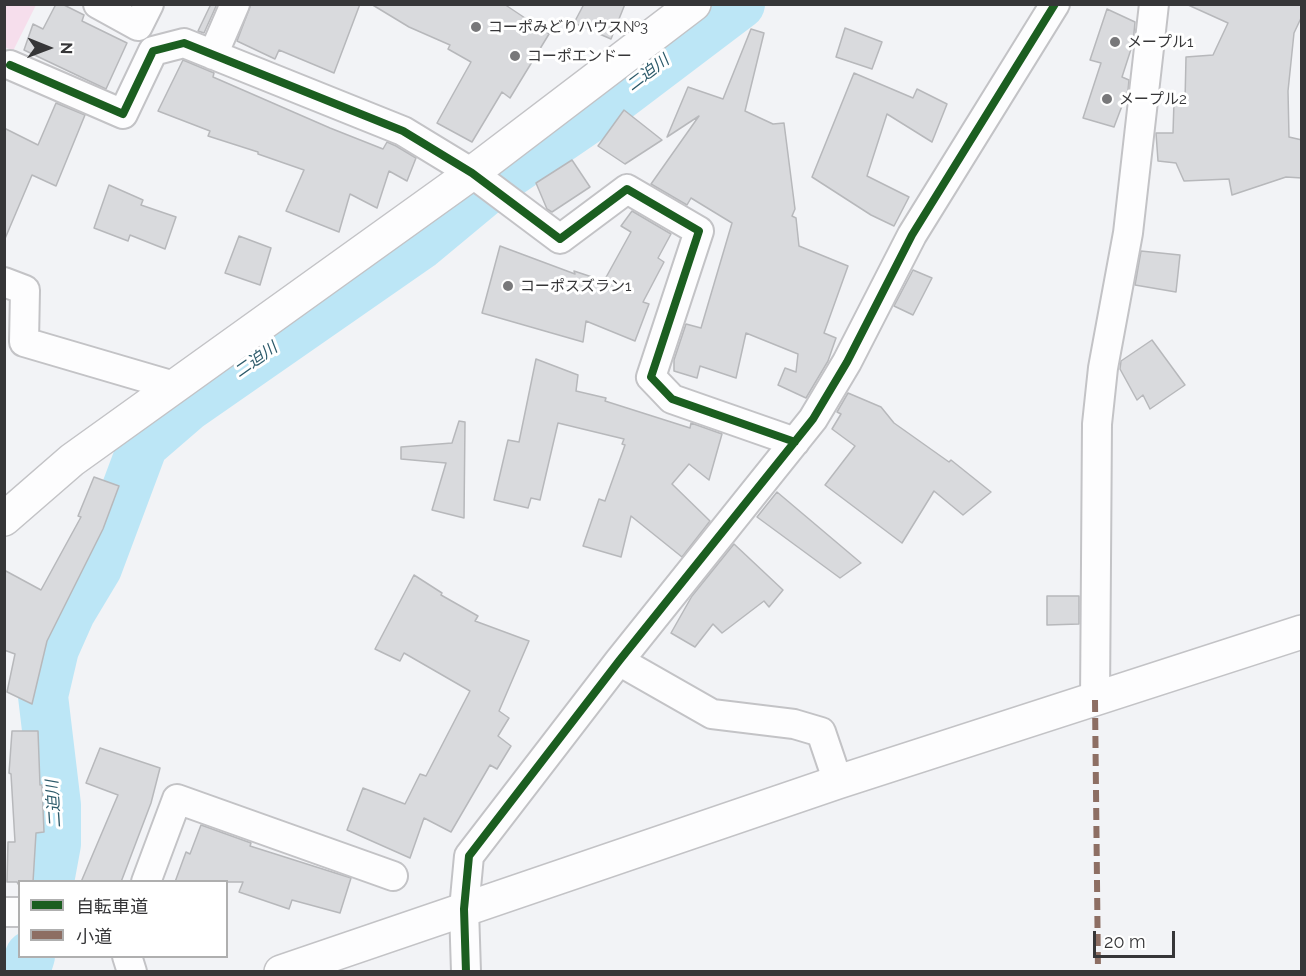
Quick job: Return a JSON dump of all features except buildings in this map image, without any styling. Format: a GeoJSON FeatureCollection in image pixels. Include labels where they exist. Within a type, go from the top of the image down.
{"type":"FeatureCollection","features":[{"type":"Feature","properties":{"kind":"street"},"geometry":{"type":"LineString","coordinates":[[98,4],[138,26],[149,4]]}},
{"type":"Feature","properties":{"kind":"street"},"geometry":{"type":"LineString","coordinates":[[213,55],[235,4]]}},
{"type":"Feature","properties":{"kind":"street"},"geometry":{"type":"LineString","coordinates":[[4,519],[72,460],[475,176],[694,4]]}},
{"type":"Feature","properties":{"kind":"street"},"geometry":{"type":"LineString","coordinates":[[466,972],[464,909],[469,856],[619,661],[813,419],[847,362],[912,235],[1055,4]]}},
{"type":"Feature","properties":{"kind":"street"},"geometry":{"type":"LineString","coordinates":[[1095,700],[1097,424],[1103,368],[1128,233],[1154,4]]}},
{"type":"Feature","properties":{"kind":"street"},"geometry":{"type":"LineString","coordinates":[[10,65],[123,114],[153,51],[184,44],[403,131],[475,176],[560,239],[627,189],[699,231],[651,377],[672,399],[795,442]]}},
{"type":"Feature","properties":{"kind":"street"},"geometry":{"type":"LineString","coordinates":[[4,282],[25,290],[24,342],[174,386]]}},
{"type":"Feature","properties":{"kind":"street"},"geometry":{"type":"LineString","coordinates":[[281,972],[332,963],[464,909],[838,782],[1302,632]]}},
{"type":"Feature","properties":{"kind":"street"},"geometry":{"type":"LineString","coordinates":[[619,661],[712,714],[794,724],[821,732],[838,782]]}},
{"type":"Feature","properties":{"kind":"street"},"geometry":{"type":"LineString","coordinates":[[147,880],[177,799],[393,876]]}},
{"type":"Feature","properties":{"kind":"shaded area"},"geometry":{"type":"Polygon","coordinates":[[[4,5],[36,5],[13,51],[5,47],[4,5]]]}},
{"type":"Feature","properties":{"kind":"waterway","name":"二迫川"},"geometry":{"type":"LineString","coordinates":[[49,880],[56,844],[56,805],[43,696],[54,649],[70,613],[97,568],[143,445],[187,407],[420,245],[497,181],[592,116],[740,4]]}},
{"type":"Feature","properties":{"kind":"waterway","name":"二迫川"},"geometry":{"type":"LineString","coordinates":[[25,972],[29,958]]}},
{"type":"Feature","properties":{"kind":"marked path"},"geometry":{"type":"LineString","coordinates":[[1095,700],[1098,972]]}},
{"type":"Feature","properties":{"kind":"cycle path"},"geometry":{"type":"LineString","coordinates":[[466,972],[464,909],[469,856],[619,661],[813,419],[847,362],[912,235],[1055,4]]}},
{"type":"Feature","properties":{"kind":"cycle path"},"geometry":{"type":"LineString","coordinates":[[10,65],[123,114],[153,51],[184,43],[403,131],[472,173],[560,239],[627,189],[699,231],[651,377],[672,399],[795,442]]}},
{"type":"Feature","properties":{"kind":"place","name":"コーポみどりハウス№3"},"geometry":{"type":"Point","coordinates":[476,27]}},
{"type":"Feature","properties":{"kind":"place","name":"メープル1"},"geometry":{"type":"Point","coordinates":[1115,42]}},
{"type":"Feature","properties":{"kind":"place","name":"コーポエンドー"},"geometry":{"type":"Point","coordinates":[515,56]}},
{"type":"Feature","properties":{"kind":"place","name":"メープル2"},"geometry":{"type":"Point","coordinates":[1107,99]}},
{"type":"Feature","properties":{"kind":"place","name":"コーポスズラン1"},"geometry":{"type":"Point","coordinates":[508,286]}}]}
